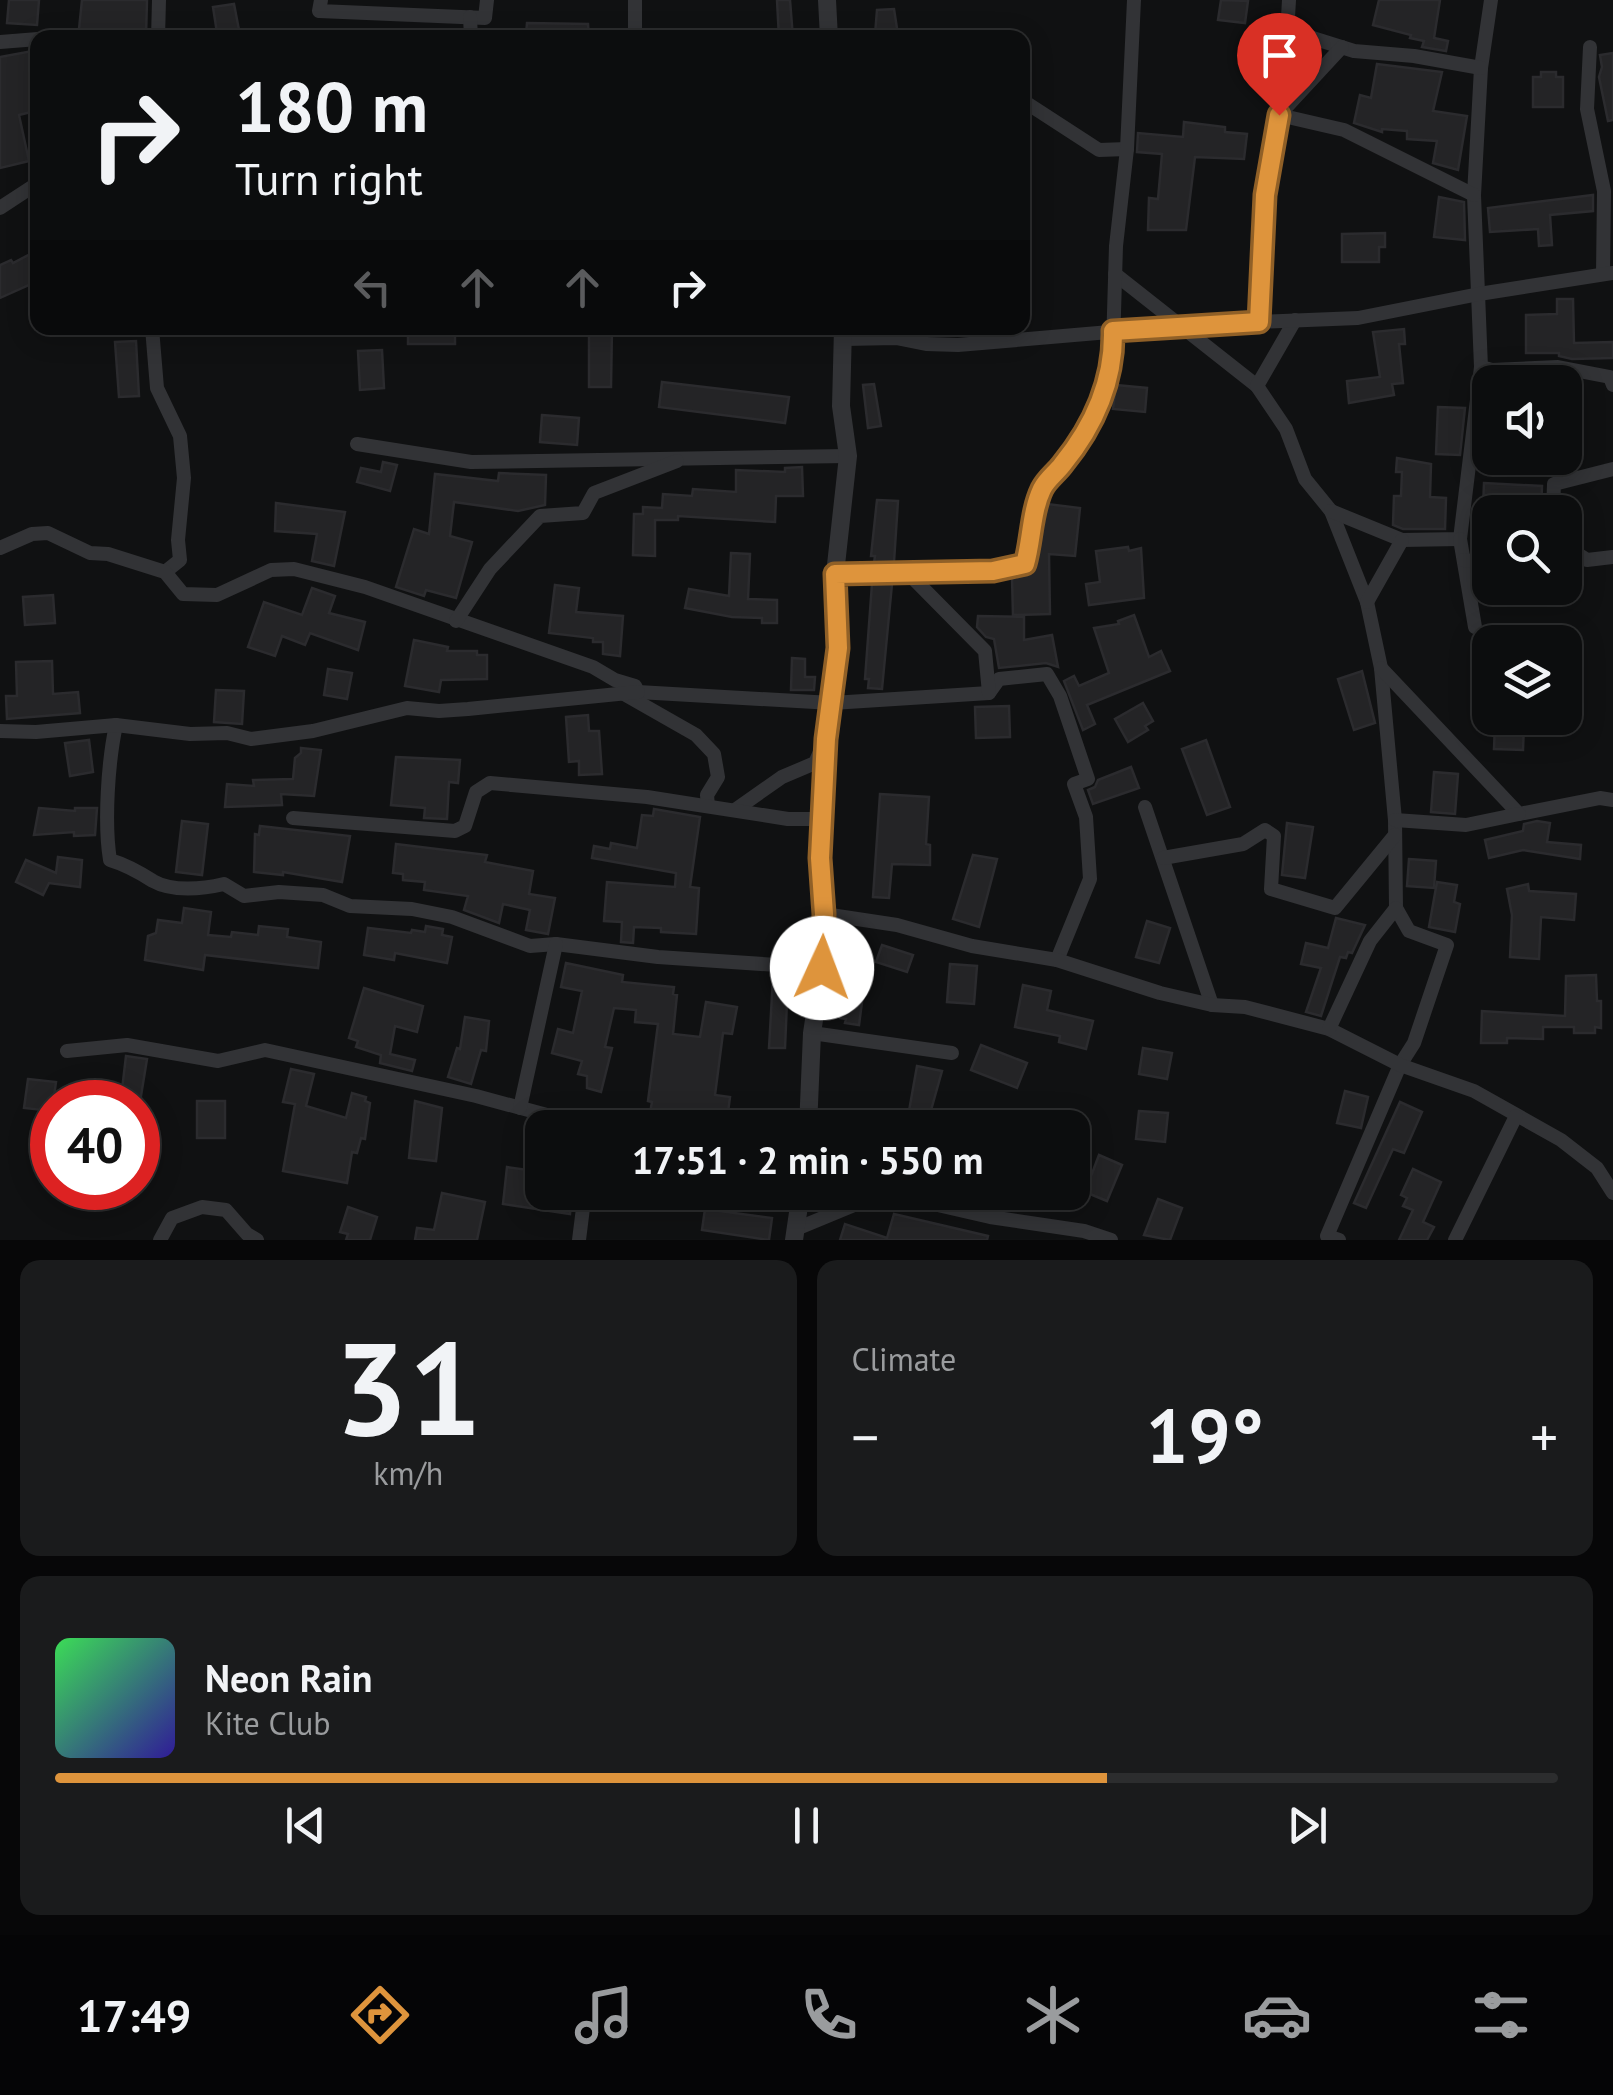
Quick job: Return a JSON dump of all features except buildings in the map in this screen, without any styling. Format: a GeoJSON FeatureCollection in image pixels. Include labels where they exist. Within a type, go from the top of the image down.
{"type":"FeatureCollection","features":[{"type":"Feature","properties":{"kind":"street"},"geometry":{"type":"LineString","coordinates":[[158,30],[159,0]]}},
{"type":"Feature","properties":{"kind":"street"},"geometry":{"type":"LineString","coordinates":[[320,0],[319,11],[486,18],[487,0]]}},
{"type":"Feature","properties":{"kind":"street"},"geometry":{"type":"LineString","coordinates":[[635,0],[635,30]]}},
{"type":"Feature","properties":{"kind":"street"},"geometry":{"type":"LineString","coordinates":[[828,0],[829,30]]}},
{"type":"Feature","properties":{"kind":"street"},"geometry":{"type":"LineString","coordinates":[[835,574],[993,571],[1025,564],[1036,502],[1045,482],[1062,466],[1098,412],[1113,346],[1134,0]]}},
{"type":"Feature","properties":{"kind":"street"},"geometry":{"type":"LineString","coordinates":[[1259,322],[1265,195],[1284,85],[1289,0]]}},
{"type":"Feature","properties":{"kind":"street"},"geometry":{"type":"LineString","coordinates":[[1481,365],[1474,195],[1481,68],[1491,0]]}},
{"type":"Feature","properties":{"kind":"street"},"geometry":{"type":"LineString","coordinates":[[470,17],[471,30]]}},
{"type":"Feature","properties":{"kind":"street"},"geometry":{"type":"LineString","coordinates":[[1287,30],[1342,48],[1481,68]]}},
{"type":"Feature","properties":{"kind":"street"},"geometry":{"type":"LineString","coordinates":[[0,42],[30,40]]}},
{"type":"Feature","properties":{"kind":"street"},"geometry":{"type":"LineString","coordinates":[[899,335],[926,344],[958,344],[1181,326],[1358,318],[1608,274],[1604,191],[1587,109],[1590,47]]}},
{"type":"Feature","properties":{"kind":"street"},"geometry":{"type":"LineString","coordinates":[[1279,115],[1342,48]]}},
{"type":"Feature","properties":{"kind":"street"},"geometry":{"type":"LineString","coordinates":[[1030,105],[1099,150],[1127,150]]}},
{"type":"Feature","properties":{"kind":"street"},"geometry":{"type":"LineString","coordinates":[[1279,115],[1344,130],[1474,195]]}},
{"type":"Feature","properties":{"kind":"street"},"geometry":{"type":"LineString","coordinates":[[0,208],[30,187]]}},
{"type":"Feature","properties":{"kind":"street"},"geometry":{"type":"LineString","coordinates":[[1115,274],[1257,386],[1286,429],[1306,479],[1331,511],[1368,602],[1381,668],[1395,827],[1396,908],[1409,932],[1446,945],[1414,1043],[1400,1064],[1327,1236],[1339,1240]]}},
{"type":"Feature","properties":{"kind":"street"},"geometry":{"type":"LineString","coordinates":[[1257,386],[1295,320]]}},
{"type":"Feature","properties":{"kind":"street"},"geometry":{"type":"LineString","coordinates":[[153,335],[157,388],[180,436],[184,478],[180,560],[165,572]]}},
{"type":"Feature","properties":{"kind":"street"},"geometry":{"type":"LineString","coordinates":[[809,1110],[812,1033],[822,968],[820,858],[826,739],[838,648],[835,574],[848,456],[841,406],[843,335]]}},
{"type":"Feature","properties":{"kind":"street"},"geometry":{"type":"LineString","coordinates":[[1582,372],[1610,377],[1613,385]]}},
{"type":"Feature","properties":{"kind":"street"},"geometry":{"type":"LineString","coordinates":[[1472,441],[1460,539],[1475,625]]}},
{"type":"Feature","properties":{"kind":"street"},"geometry":{"type":"LineString","coordinates":[[357,444],[471,462],[848,456]]}},
{"type":"Feature","properties":{"kind":"street"},"geometry":{"type":"LineString","coordinates":[[456,622],[490,569],[540,516],[583,512],[594,493],[687,458]]}},
{"type":"Feature","properties":{"kind":"street"},"geometry":{"type":"LineString","coordinates":[[1553,495],[1554,484],[1613,468]]}},
{"type":"Feature","properties":{"kind":"street"},"geometry":{"type":"LineString","coordinates":[[1331,511],[1402,540],[1460,539]]}},
{"type":"Feature","properties":{"kind":"street"},"geometry":{"type":"LineString","coordinates":[[0,548],[32,534],[48,533],[90,553],[108,554],[165,572],[184,594],[217,595],[272,570],[294,570],[365,588],[593,667],[614,680],[635,686],[631,693]]}},
{"type":"Feature","properties":{"kind":"street"},"geometry":{"type":"LineString","coordinates":[[1368,602],[1402,540]]}},
{"type":"Feature","properties":{"kind":"street"},"geometry":{"type":"LineString","coordinates":[[1582,557],[1587,560],[1613,556]]}},
{"type":"Feature","properties":{"kind":"street"},"geometry":{"type":"LineString","coordinates":[[1464,560],[1472,561]]}},
{"type":"Feature","properties":{"kind":"street"},"geometry":{"type":"LineString","coordinates":[[905,570],[985,651],[989,694]]}},
{"type":"Feature","properties":{"kind":"street"},"geometry":{"type":"LineString","coordinates":[[1381,668],[1519,814]]}},
{"type":"Feature","properties":{"kind":"street"},"geometry":{"type":"LineString","coordinates":[[989,694],[999,679],[1046,674],[1060,696],[1088,778],[1074,784],[1086,817],[1090,879],[1056,960]]}},
{"type":"Feature","properties":{"kind":"street"},"geometry":{"type":"LineString","coordinates":[[0,730],[36,732],[116,725],[190,734],[227,733],[251,739],[313,731],[407,708],[438,711],[631,693],[832,702],[989,694]]}},
{"type":"Feature","properties":{"kind":"street"},"geometry":{"type":"LineString","coordinates":[[631,693],[696,736],[714,754],[718,777],[707,795],[708,806]]}},
{"type":"Feature","properties":{"kind":"street"},"geometry":{"type":"LineString","coordinates":[[116,725],[110,754],[110,860],[148,875],[154,882],[200,890],[224,884],[244,896],[278,892],[324,895],[350,906],[412,909],[452,917],[530,946],[556,944],[658,958],[822,968]]}},
{"type":"Feature","properties":{"kind":"street"},"geometry":{"type":"LineString","coordinates":[[734,810],[782,777],[814,764],[826,739]]}},
{"type":"Feature","properties":{"kind":"street"},"geometry":{"type":"LineString","coordinates":[[292,818],[455,831],[465,826],[476,792],[490,783],[570,788],[788,819],[823,818]]}},
{"type":"Feature","properties":{"kind":"street"},"geometry":{"type":"LineString","coordinates":[[1395,827],[1466,826],[1600,798],[1613,800]]}},
{"type":"Feature","properties":{"kind":"street"},"geometry":{"type":"LineString","coordinates":[[1145,807],[1212,1005]]}},
{"type":"Feature","properties":{"kind":"street"},"geometry":{"type":"LineString","coordinates":[[1163,858],[1243,844],[1265,830],[1274,836],[1271,889],[1335,908],[1395,827]]}},
{"type":"Feature","properties":{"kind":"street"},"geometry":{"type":"LineString","coordinates":[[1329,1028],[1370,941],[1396,908]]}},
{"type":"Feature","properties":{"kind":"street"},"geometry":{"type":"LineString","coordinates":[[824,914],[897,925],[972,946],[1056,960],[1160,993],[1212,1005],[1245,1007],[1329,1028],[1400,1064],[1474,1092],[1561,1140],[1596,1168],[1613,1193]]}},
{"type":"Feature","properties":{"kind":"street"},"geometry":{"type":"LineString","coordinates":[[520,1108],[556,944]]}},
{"type":"Feature","properties":{"kind":"street"},"geometry":{"type":"LineString","coordinates":[[812,1033],[952,1053]]}},
{"type":"Feature","properties":{"kind":"street"},"geometry":{"type":"LineString","coordinates":[[67,1050],[127,1046],[218,1061],[265,1050],[528,1110]]}},
{"type":"Feature","properties":{"kind":"street"},"geometry":{"type":"LineString","coordinates":[[1455,1240],[1516,1116]]}},
{"type":"Feature","properties":{"kind":"street"},"geometry":{"type":"LineString","coordinates":[[160,1240],[172,1218],[202,1206],[226,1210],[257,1240]]}},
{"type":"Feature","properties":{"kind":"street"},"geometry":{"type":"LineString","coordinates":[[579,1240],[583,1210]]}},
{"type":"Feature","properties":{"kind":"street"},"geometry":{"type":"LineString","coordinates":[[795,1234],[846,1210]]}},
{"type":"Feature","properties":{"kind":"street"},"geometry":{"type":"LineString","coordinates":[[958,1210],[1111,1240]]}},
{"type":"Feature","properties":{"kind":"route"},"geometry":{"type":"LineString","coordinates":[[822,968],[820,858],[826,739],[838,648],[835,574],[993,571],[1025,564],[1036,502],[1045,482],[1062,466],[1102,402],[1113,331],[1259,322],[1265,195],[1279,115]]}}]}
